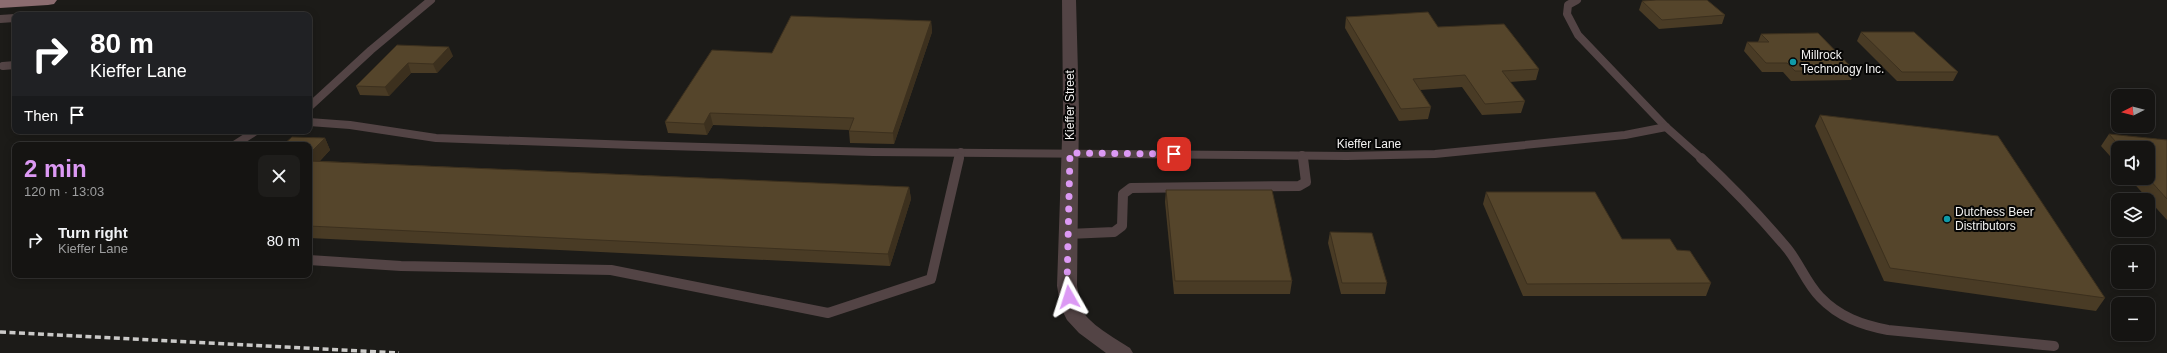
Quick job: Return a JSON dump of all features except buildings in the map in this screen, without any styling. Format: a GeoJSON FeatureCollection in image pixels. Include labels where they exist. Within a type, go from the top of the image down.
{"type":"FeatureCollection","features":[{"type":"Feature","properties":{"kind":"main road"},"geometry":{"type":"LineString","coordinates":[[0,2],[48,0]]}},
{"type":"Feature","properties":{"kind":"street","name":"Kieffer Street"},"geometry":{"type":"LineString","coordinates":[[1069,0],[1070,153],[1067,286],[1072,309],[1078,318],[1103,341],[1122,353]]}},
{"type":"Feature","properties":{"kind":"lane"},"geometry":{"type":"LineString","coordinates":[[312,104],[371,50],[432,0]]}},
{"type":"Feature","properties":{"kind":"lane"},"geometry":{"type":"LineString","coordinates":[[1577,0],[1568,5],[1567,14],[1578,35],[1666,127],[1738,192],[1787,248],[1820,296],[1846,317],[1867,326],[1888,330],[2054,346]]}},
{"type":"Feature","properties":{"kind":"lane"},"geometry":{"type":"LineString","coordinates":[[0,19],[12,18]]}},
{"type":"Feature","properties":{"kind":"lane"},"geometry":{"type":"LineString","coordinates":[[3,66],[12,65]]}},
{"type":"Feature","properties":{"kind":"lane","name":"Kieffer Lane"},"geometry":{"type":"LineString","coordinates":[[312,122],[350,125],[436,138],[865,152],[1405,156],[1625,135],[1666,127]]}},
{"type":"Feature","properties":{"kind":"lane"},"geometry":{"type":"LineString","coordinates":[[239,142],[251,134]]}},
{"type":"Feature","properties":{"kind":"lane"},"geometry":{"type":"LineString","coordinates":[[312,260],[400,266],[611,270],[828,313],[931,279],[961,152]]}},
{"type":"Feature","properties":{"kind":"lane"},"geometry":{"type":"LineString","coordinates":[[1068,234],[1114,232],[1122,226],[1123,194],[1131,188],[1299,186],[1306,182],[1302,155]]}},
{"type":"Feature","properties":{"kind":"railway"},"geometry":{"type":"LineString","coordinates":[[0,332],[399,353]]}},
{"type":"Feature","properties":{"kind":"place","name":"Millrock Technology Inc."},"geometry":{"type":"Point","coordinates":[1793,62]}},
{"type":"Feature","properties":{"kind":"place","name":"Dutchess Beer Distributors"},"geometry":{"type":"Point","coordinates":[1947,219]}},
{"type":"Feature","properties":{"kind":"route"},"geometry":{"type":"LineString","coordinates":[[1069,297],[1067,286],[1070,153],[1174,154]]}}]}
